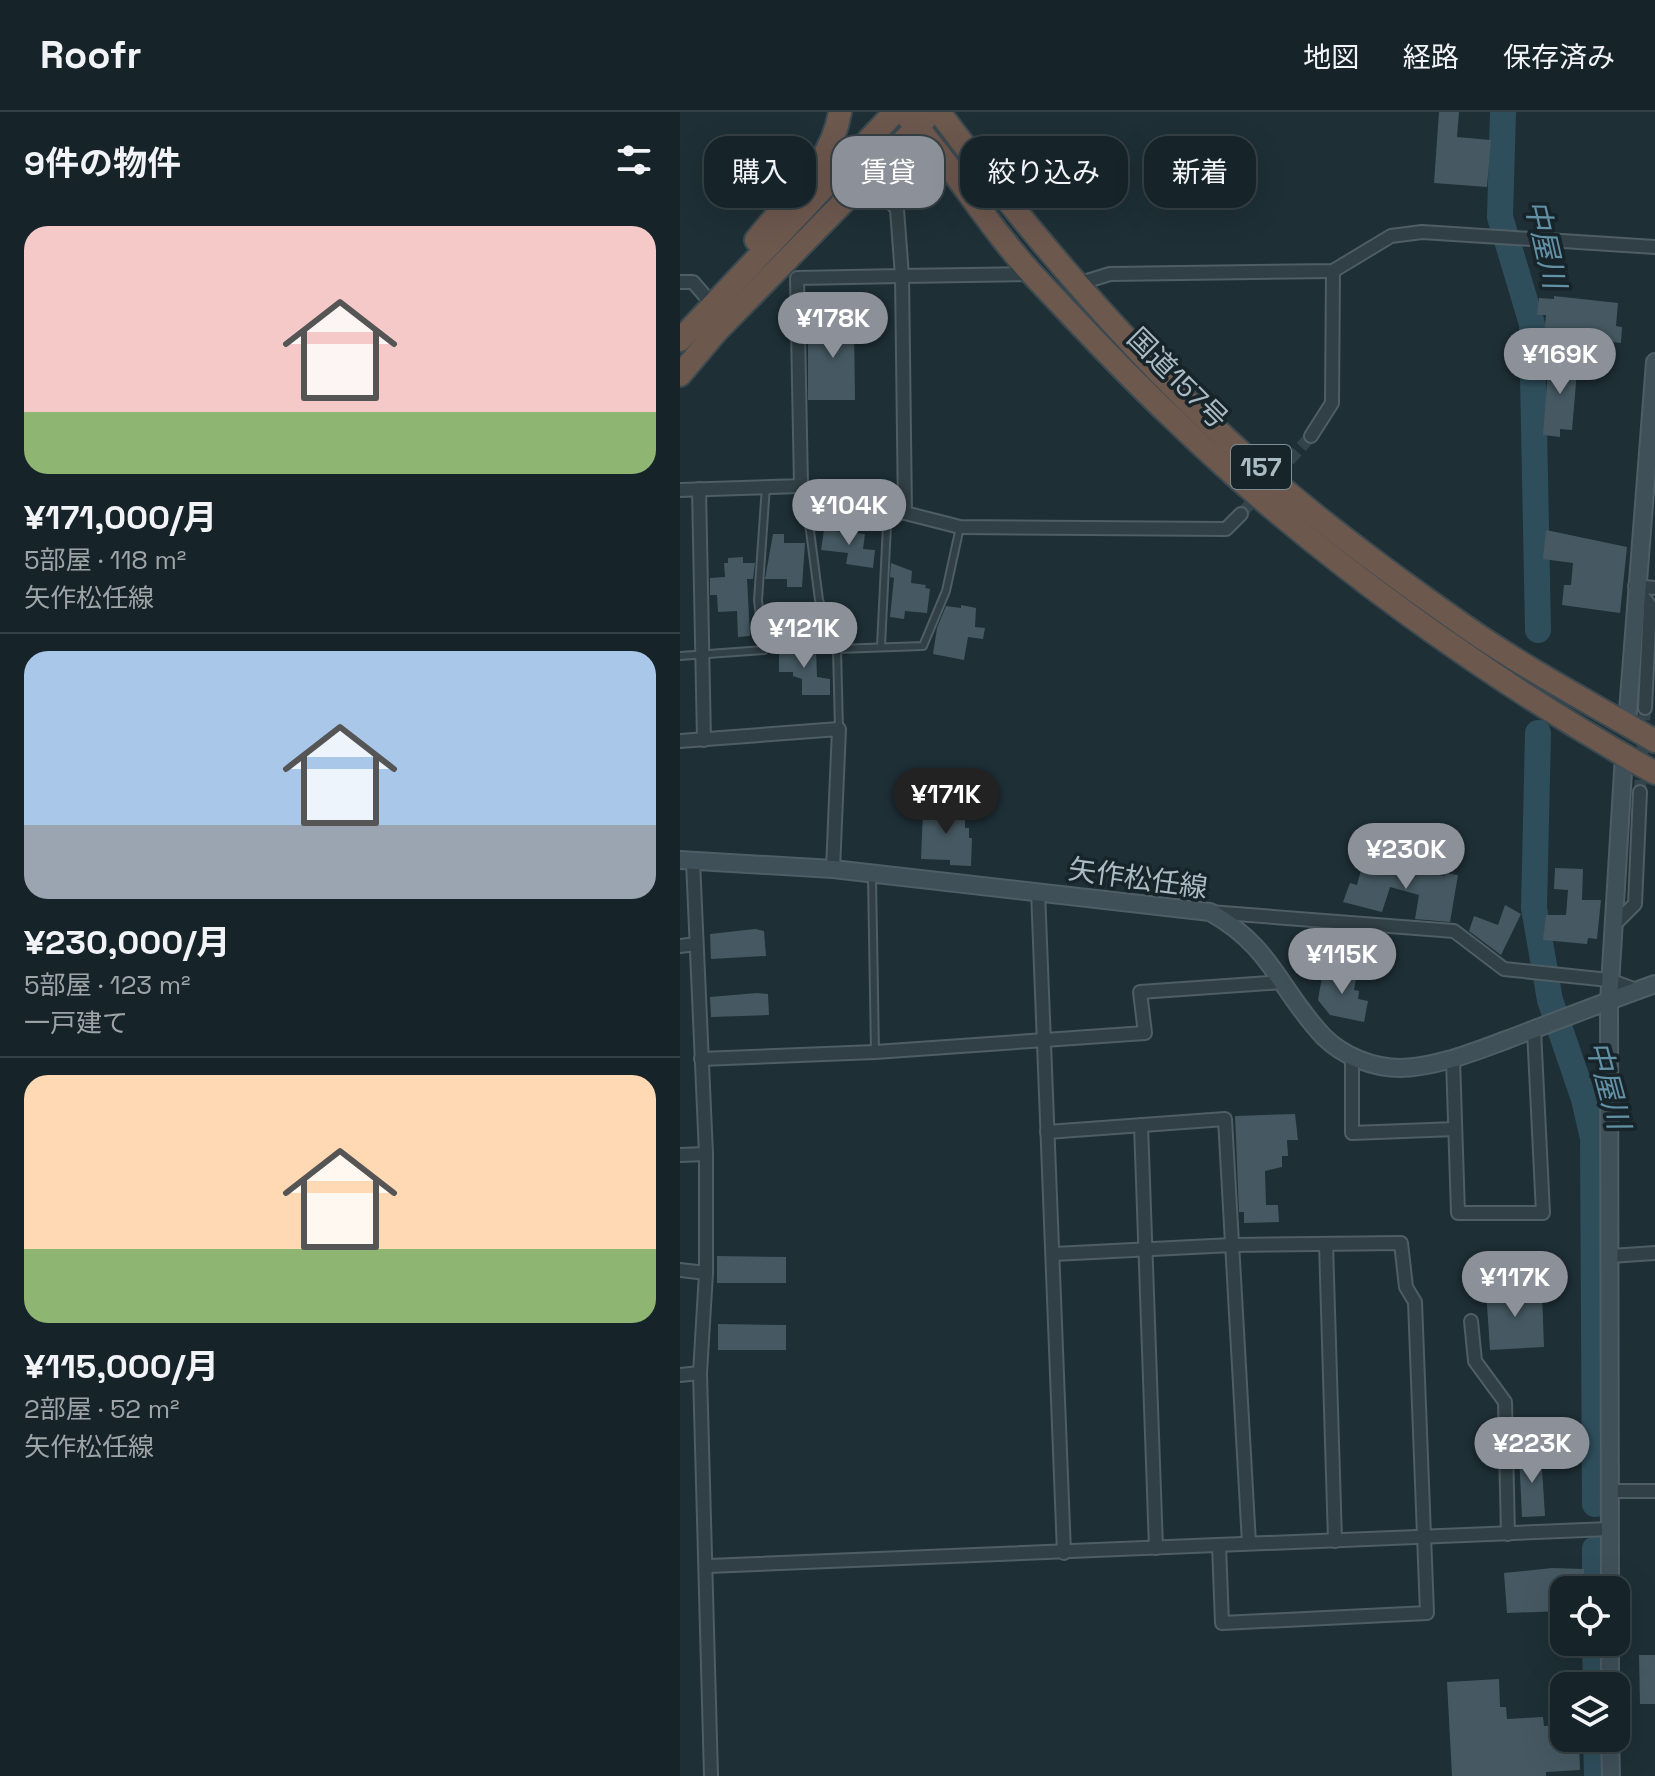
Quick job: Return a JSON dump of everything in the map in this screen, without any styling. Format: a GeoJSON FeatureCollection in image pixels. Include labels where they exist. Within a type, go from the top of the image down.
{"type":"FeatureCollection","features":[{"type":"Feature","properties":{"kind":"highway"},"geometry":{"type":"LineString","coordinates":[[717,300],[737,264],[816,169],[837,136],[840,112]]}},
{"type":"Feature","properties":{"kind":"highway"},"geometry":{"type":"LineString","coordinates":[[680,340],[895,112]]}},
{"type":"Feature","properties":{"kind":"highway","name":"国道157号"},"geometry":{"type":"LineString","coordinates":[[939,112],[1012,209],[1077,284],[1169,383],[1232,444],[1332,527],[1465,627],[1655,741]]}},
{"type":"Feature","properties":{"kind":"highway"},"geometry":{"type":"LineString","coordinates":[[902,136],[918,117]]}},
{"type":"Feature","properties":{"kind":"highway","name":"国道157号"},"geometry":{"type":"LineString","coordinates":[[918,117],[1032,274],[1179,424],[1257,494],[1447,639],[1655,773]]}},
{"type":"Feature","properties":{"kind":"highway"},"geometry":{"type":"LineString","coordinates":[[680,375],[717,331],[838,208]]}},
{"type":"Feature","properties":{"kind":"street"},"geometry":{"type":"LineString","coordinates":[[896,208],[902,276],[905,513],[960,527],[1226,529],[1241,514]]}},
{"type":"Feature","properties":{"kind":"street"},"geometry":{"type":"LineString","coordinates":[[1077,284],[1110,274],[1333,271],[1391,236],[1422,232],[1655,247]]}},
{"type":"Feature","properties":{"kind":"street"},"geometry":{"type":"LineString","coordinates":[[1311,436],[1332,403],[1333,271]]}},
{"type":"Feature","properties":{"kind":"street"},"geometry":{"type":"LineString","coordinates":[[680,490],[801,486],[797,278],[1032,274]]}},
{"type":"Feature","properties":{"kind":"street"},"geometry":{"type":"LineString","coordinates":[[680,282],[693,282],[717,300]]}},
{"type":"Feature","properties":{"kind":"street"},"geometry":{"type":"LineString","coordinates":[[1627,724],[1635,586],[1652,430],[1655,362]]}},
{"type":"Feature","properties":{"kind":"street"},"geometry":{"type":"LineString","coordinates":[[699,489],[704,740]]}},
{"type":"Feature","properties":{"kind":"street"},"geometry":{"type":"LineString","coordinates":[[1635,586],[1655,588]]}},
{"type":"Feature","properties":{"kind":"street"},"geometry":{"type":"LineString","coordinates":[[1635,586],[1650,606],[1645,708]]}},
{"type":"Feature","properties":{"kind":"street"},"geometry":{"type":"LineString","coordinates":[[680,741],[839,729],[833,869]]}},
{"type":"Feature","properties":{"kind":"street"},"geometry":{"type":"LineString","coordinates":[[1610,1576],[1609,980],[1624,755]]}},
{"type":"Feature","properties":{"kind":"street"},"geometry":{"type":"LineString","coordinates":[[1614,925],[1635,904],[1640,792]]}},
{"type":"Feature","properties":{"kind":"street"},"geometry":{"type":"LineString","coordinates":[[686,860],[696,944],[706,1154],[706,1273],[700,1373],[708,1566],[711,1776]]}},
{"type":"Feature","properties":{"kind":"street","name":"矢作松任線"},"geometry":{"type":"LineString","coordinates":[[686,860],[833,869],[872,876],[1038,891],[1210,912],[1240,928],[1322,1035],[1337,1049],[1374,1066],[1402,1068],[1453,1059],[1655,986]]}},
{"type":"Feature","properties":{"kind":"street"},"geometry":{"type":"LineString","coordinates":[[1038,891],[1064,1553]]}},
{"type":"Feature","properties":{"kind":"street"},"geometry":{"type":"LineString","coordinates":[[1210,912],[1454,931],[1504,969],[1609,980],[1634,992]]}},
{"type":"Feature","properties":{"kind":"street"},"geometry":{"type":"LineString","coordinates":[[680,946],[696,944]]}},
{"type":"Feature","properties":{"kind":"street"},"geometry":{"type":"LineString","coordinates":[[701,1059],[875,1052],[1145,1033],[1140,992],[1283,982]]}},
{"type":"Feature","properties":{"kind":"street"},"geometry":{"type":"LineString","coordinates":[[1453,1059],[1458,1213],[1543,1213],[1537,1028]]}},
{"type":"Feature","properties":{"kind":"street"},"geometry":{"type":"LineString","coordinates":[[1352,1056],[1352,1133],[1455,1129]]}},
{"type":"Feature","properties":{"kind":"street"},"geometry":{"type":"LineString","coordinates":[[1047,1132],[1225,1119],[1249,1543]]}},
{"type":"Feature","properties":{"kind":"street"},"geometry":{"type":"LineString","coordinates":[[1141,1125],[1156,1548]]}},
{"type":"Feature","properties":{"kind":"street"},"geometry":{"type":"LineString","coordinates":[[680,1155],[706,1154]]}},
{"type":"Feature","properties":{"kind":"street"},"geometry":{"type":"LineString","coordinates":[[1054,1254],[1232,1245],[1401,1243],[1406,1287],[1415,1302],[1427,1613],[1222,1623],[1219,1545]]}},
{"type":"Feature","properties":{"kind":"street"},"geometry":{"type":"LineString","coordinates":[[1326,1244],[1335,1541]]}},
{"type":"Feature","properties":{"kind":"street"},"geometry":{"type":"LineString","coordinates":[[1610,1256],[1655,1253]]}},
{"type":"Feature","properties":{"kind":"street"},"geometry":{"type":"LineString","coordinates":[[680,1270],[706,1273]]}},
{"type":"Feature","properties":{"kind":"street"},"geometry":{"type":"LineString","coordinates":[[1471,1321],[1475,1361],[1505,1402],[1508,1534]]}},
{"type":"Feature","properties":{"kind":"street"},"geometry":{"type":"LineString","coordinates":[[680,1375],[700,1373]]}},
{"type":"Feature","properties":{"kind":"street"},"geometry":{"type":"LineString","coordinates":[[1609,1491],[1655,1491]]}},
{"type":"Feature","properties":{"kind":"street"},"geometry":{"type":"LineString","coordinates":[[708,1566],[1609,1529]]}},
{"type":"Feature","properties":{"kind":"street"},"geometry":{"type":"LineString","coordinates":[[1610,1752],[1611,1776]]}},
{"type":"Feature","properties":{"kind":"lane"},"geometry":{"type":"LineString","coordinates":[[680,656],[764,650],[758,600],[767,486]]}},
{"type":"Feature","properties":{"kind":"lane"},"geometry":{"type":"LineString","coordinates":[[801,486],[819,600],[837,649],[839,729]]}},
{"type":"Feature","properties":{"kind":"lane"},"geometry":{"type":"LineString","coordinates":[[809,523],[887,525],[905,513]]}},
{"type":"Feature","properties":{"kind":"lane"},"geometry":{"type":"LineString","coordinates":[[881,646],[887,525]]}},
{"type":"Feature","properties":{"kind":"lane"},"geometry":{"type":"LineString","coordinates":[[837,649],[923,646],[946,591],[960,527]]}},
{"type":"Feature","properties":{"kind":"lane"},"geometry":{"type":"LineString","coordinates":[[872,876],[875,1052]]}},
{"type":"Feature","properties":{"kind":"building"},"geometry":{"type":"Polygon","coordinates":[[[1439,112],[1459,112],[1457,137],[1491,140],[1487,187],[1434,183],[1439,112]]]}},
{"type":"Feature","properties":{"kind":"building"},"geometry":{"type":"Polygon","coordinates":[[[1554,296],[1618,303],[1616,326],[1622,327],[1621,343],[1544,335],[1546,315],[1537,315],[1539,298],[1554,299],[1554,296]]]}},
{"type":"Feature","properties":{"kind":"building"},"geometry":{"type":"Polygon","coordinates":[[[844,314],[866,315],[865,327],[854,327],[855,400],[808,400],[808,327],[844,325],[844,314]]]}},
{"type":"Feature","properties":{"kind":"building"},"geometry":{"type":"Polygon","coordinates":[[[1549,357],[1578,359],[1572,430],[1560,429],[1560,437],[1543,435],[1549,357]]]}},
{"type":"Feature","properties":{"kind":"building"},"geometry":{"type":"Polygon","coordinates":[[[821,483],[857,486],[855,499],[864,500],[862,514],[812,506],[812,486],[820,487],[821,483]]]}},
{"type":"Feature","properties":{"kind":"building"},"geometry":{"type":"Polygon","coordinates":[[[824,530],[865,534],[863,549],[875,550],[873,568],[846,564],[848,553],[821,550],[824,530]]]}},
{"type":"Feature","properties":{"kind":"building"},"geometry":{"type":"Polygon","coordinates":[[[1546,530],[1627,547],[1620,613],[1562,605],[1564,585],[1571,585],[1573,563],[1543,559],[1546,530]]]}},
{"type":"Feature","properties":{"kind":"building"},"geometry":{"type":"Polygon","coordinates":[[[773,534],[784,534],[784,543],[805,543],[802,587],[787,587],[787,579],[765,579],[773,534]]]}},
{"type":"Feature","properties":{"kind":"building"},"geometry":{"type":"Polygon","coordinates":[[[743,557],[743,563],[755,563],[753,579],[747,579],[750,636],[738,637],[737,611],[718,612],[717,595],[710,595],[710,578],[725,577],[724,563],[728,563],[728,558],[743,557]]]}},
{"type":"Feature","properties":{"kind":"building"},"geometry":{"type":"Polygon","coordinates":[[[891,563],[912,571],[911,583],[926,585],[925,588],[930,589],[927,613],[905,611],[904,619],[890,617],[894,578],[890,577],[891,563]]]}},
{"type":"Feature","properties":{"kind":"building"},"geometry":{"type":"Polygon","coordinates":[[[961,605],[976,608],[975,627],[985,628],[983,639],[968,637],[964,660],[933,654],[937,628],[946,606],[961,608],[961,605]]]}},
{"type":"Feature","properties":{"kind":"building"},"geometry":{"type":"Polygon","coordinates":[[[779,648],[816,648],[817,677],[830,679],[830,695],[802,695],[802,679],[793,676],[793,672],[779,672],[779,648]]]}},
{"type":"Feature","properties":{"kind":"building"},"geometry":{"type":"Polygon","coordinates":[[[930,807],[965,808],[965,828],[969,828],[969,838],[972,838],[971,866],[950,865],[950,860],[921,859],[923,810],[930,811],[930,807]]]}},
{"type":"Feature","properties":{"kind":"building"},"geometry":{"type":"Polygon","coordinates":[[[1362,866],[1387,873],[1388,867],[1445,876],[1445,873],[1458,875],[1450,922],[1415,919],[1419,895],[1390,887],[1382,912],[1343,902],[1350,883],[1357,885],[1362,866]]]}},
{"type":"Feature","properties":{"kind":"building"},"geometry":{"type":"Polygon","coordinates":[[[1555,868],[1583,869],[1582,900],[1601,900],[1597,939],[1588,938],[1587,944],[1543,940],[1546,915],[1566,915],[1568,890],[1554,889],[1555,868]]]}},
{"type":"Feature","properties":{"kind":"building"},"geometry":{"type":"Polygon","coordinates":[[[1505,905],[1521,914],[1501,955],[1469,931],[1474,916],[1498,925],[1505,905]]]}},
{"type":"Feature","properties":{"kind":"building"},"geometry":{"type":"Polygon","coordinates":[[[755,929],[764,931],[766,956],[711,959],[710,934],[755,929]]]}},
{"type":"Feature","properties":{"kind":"building"},"geometry":{"type":"Polygon","coordinates":[[[1333,968],[1357,973],[1354,990],[1359,991],[1358,999],[1368,1001],[1364,1022],[1330,1015],[1318,1000],[1322,977],[1331,979],[1333,968]]]}},
{"type":"Feature","properties":{"kind":"building"},"geometry":{"type":"Polygon","coordinates":[[[768,994],[769,1015],[711,1017],[710,997],[768,994]]]}},
{"type":"Feature","properties":{"kind":"building"},"geometry":{"type":"Polygon","coordinates":[[[1295,1114],[1298,1140],[1287,1140],[1288,1156],[1282,1156],[1282,1167],[1265,1171],[1266,1205],[1278,1205],[1279,1222],[1244,1223],[1244,1212],[1239,1212],[1235,1116],[1295,1114]]]}},
{"type":"Feature","properties":{"kind":"building"},"geometry":{"type":"Polygon","coordinates":[[[717,1256],[786,1257],[786,1283],[717,1283],[717,1256]]]}},
{"type":"Feature","properties":{"kind":"building"},"geometry":{"type":"Polygon","coordinates":[[[1538,1288],[1542,1294],[1544,1347],[1490,1350],[1486,1290],[1538,1288]]]}},
{"type":"Feature","properties":{"kind":"building"},"geometry":{"type":"Polygon","coordinates":[[[718,1324],[786,1325],[786,1350],[718,1350],[718,1324]]]}},
{"type":"Feature","properties":{"kind":"building"},"geometry":{"type":"Polygon","coordinates":[[[1541,1453],[1545,1516],[1522,1517],[1519,1454],[1541,1453]]]}},
{"type":"Feature","properties":{"kind":"building"},"geometry":{"type":"Polygon","coordinates":[[[1552,1568],[1584,1569],[1584,1576],[1550,1576],[1550,1611],[1507,1613],[1504,1573],[1552,1568]]]}},
{"type":"Feature","properties":{"kind":"building"},"geometry":{"type":"Polygon","coordinates":[[[1639,1655],[1655,1655],[1655,1704],[1640,1704],[1639,1655]]]}},
{"type":"Feature","properties":{"kind":"building"},"geometry":{"type":"Polygon","coordinates":[[[1499,1679],[1500,1707],[1506,1707],[1507,1719],[1543,1717],[1544,1726],[1550,1726],[1550,1752],[1579,1752],[1580,1770],[1546,1772],[1546,1776],[1452,1776],[1447,1682],[1499,1679]]]}},
{"type":"Feature","properties":{"kind":"waterway","name":"中屋川"},"geometry":{"type":"LineString","coordinates":[[1503,112],[1500,217],[1532,324],[1538,630]]}},
{"type":"Feature","properties":{"kind":"waterway","name":"中屋川"},"geometry":{"type":"LineString","coordinates":[[1538,733],[1534,908],[1550,1000],[1584,1099],[1593,1138],[1595,1504]]}},
{"type":"Feature","properties":{"kind":"waterway","name":"中屋川"},"geometry":{"type":"LineString","coordinates":[[1595,1549],[1595,1576]]}},
{"type":"Feature","properties":{"kind":"waterway","name":"中屋川"},"geometry":{"type":"LineString","coordinates":[[1595,1656],[1596,1672]]}},
{"type":"Feature","properties":{"kind":"waterway","name":"中屋川"},"geometry":{"type":"LineString","coordinates":[[1596,1752],[1597,1776]]}},
{"type":"Feature","properties":{"kind":"tunnel"},"geometry":{"type":"LineString","coordinates":[[1241,514],[1311,436]]}},
{"type":"Feature","properties":{"kind":"tunnel"},"geometry":{"type":"LineString","coordinates":[[1640,792],[1645,708]]}}]}
